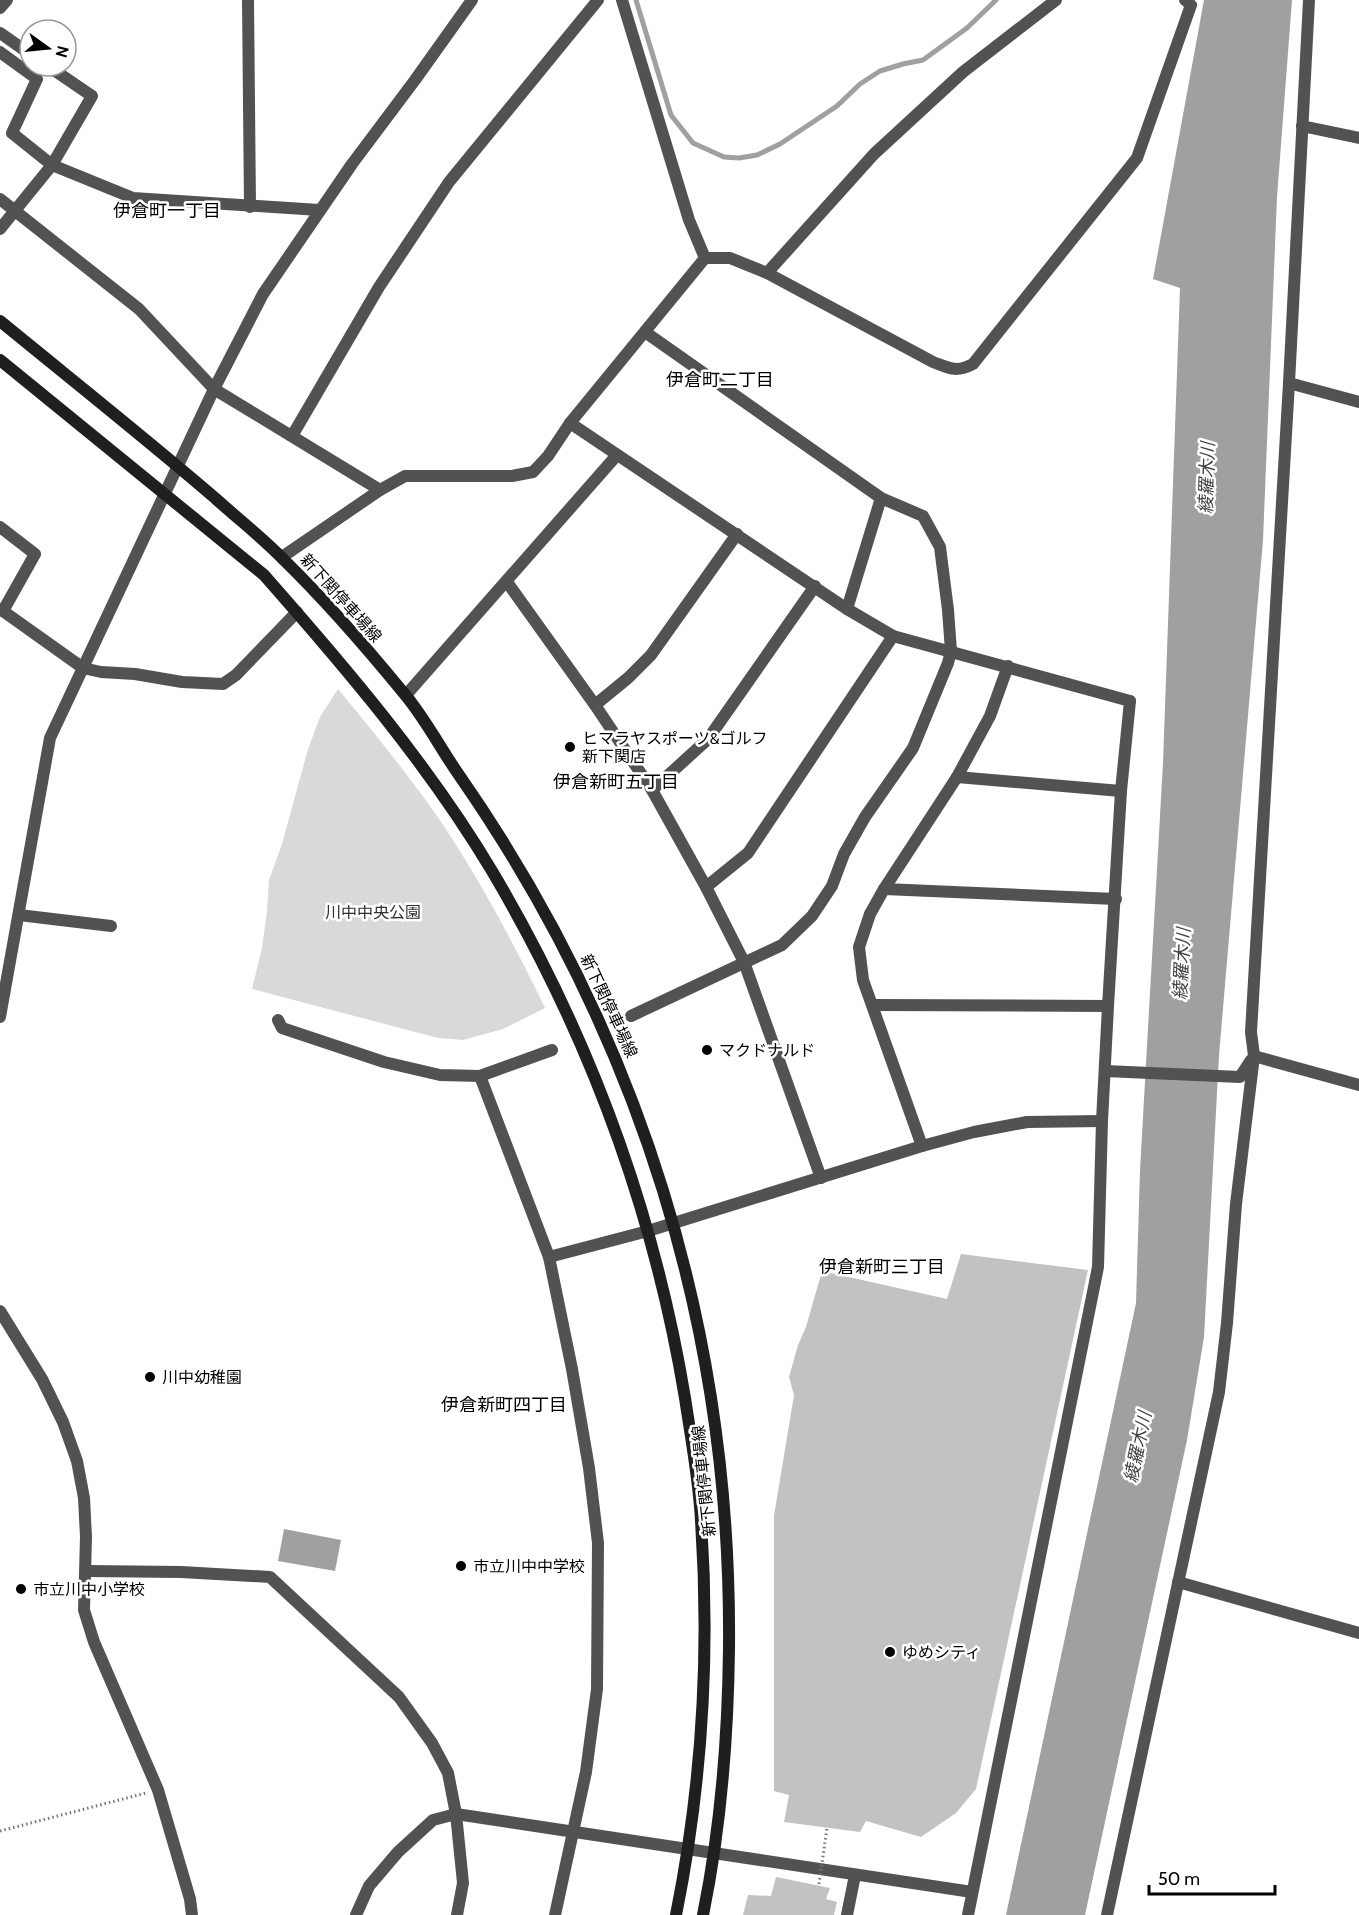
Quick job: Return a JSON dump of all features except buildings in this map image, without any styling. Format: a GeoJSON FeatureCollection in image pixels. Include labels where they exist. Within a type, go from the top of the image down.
{"type":"FeatureCollection","features":[{"type":"Feature","properties":{"kind":"main road","name":"新下関停車場線"},"geometry":{"type":"LineString","coordinates":[[0,321],[178,467],[282,557],[406,695],[511,851],[585,991],[619,1065],[640,1119],[674,1223],[702,1342],[716,1422],[724,1493],[729,1566],[728,1718],[721,1799],[703,1915]]}},
{"type":"Feature","properties":{"kind":"main road","name":"新下関停車場線"},"geometry":{"type":"LineString","coordinates":[[0,360],[264,575],[297,612],[374,703],[416,759],[490,868],[570,1021],[611,1116],[648,1231],[663,1285],[679,1361],[693,1448],[701,1519],[704,1595],[703,1681],[697,1784],[689,1849],[676,1915]]}},
{"type":"Feature","properties":{"kind":"street"},"geometry":{"type":"LineString","coordinates":[[0,8],[7,0]]}},
{"type":"Feature","properties":{"kind":"street"},"geometry":{"type":"LineString","coordinates":[[248,0],[250,207]]}},
{"type":"Feature","properties":{"kind":"street"},"geometry":{"type":"LineString","coordinates":[[0,1017],[50,738],[214,389],[262,294],[319,210],[472,0]]}},
{"type":"Feature","properties":{"kind":"street"},"geometry":{"type":"LineString","coordinates":[[292,436],[379,287],[449,183],[598,0]]}},
{"type":"Feature","properties":{"kind":"street"},"geometry":{"type":"LineString","coordinates":[[622,0],[689,219],[705,258]]}},
{"type":"Feature","properties":{"kind":"street"},"geometry":{"type":"LineString","coordinates":[[767,273],[874,154],[963,72],[1056,0]]}},
{"type":"Feature","properties":{"kind":"street"},"geometry":{"type":"LineString","coordinates":[[705,258],[730,258],[767,273],[933,362],[954,369],[963,369],[973,364],[1137,158],[1191,5],[1185,0]]}},
{"type":"Feature","properties":{"kind":"street"},"geometry":{"type":"LineString","coordinates":[[1107,1915],[1219,1392],[1227,1323],[1236,1204],[1254,1056],[1251,1020],[1309,0]]}},
{"type":"Feature","properties":{"kind":"street"},"geometry":{"type":"LineString","coordinates":[[0,33],[18,46]]}},
{"type":"Feature","properties":{"kind":"street"},"geometry":{"type":"LineString","coordinates":[[0,52],[37,79],[12,133],[52,165],[133,198],[319,210]]}},
{"type":"Feature","properties":{"kind":"street"},"geometry":{"type":"LineString","coordinates":[[0,229],[52,165],[92,96],[66,78]]}},
{"type":"Feature","properties":{"kind":"street"},"geometry":{"type":"LineString","coordinates":[[1302,126],[1359,138]]}},
{"type":"Feature","properties":{"kind":"street"},"geometry":{"type":"LineString","coordinates":[[0,199],[140,309],[214,389],[380,490]]}},
{"type":"Feature","properties":{"kind":"street"},"geometry":{"type":"LineString","coordinates":[[282,557],[380,490],[405,476],[512,476],[533,472],[548,456],[570,423],[705,258]]}},
{"type":"Feature","properties":{"kind":"street"},"geometry":{"type":"LineString","coordinates":[[631,1016],[782,945],[812,916],[832,886],[844,854],[865,817],[913,748],[951,651],[940,547],[923,516],[880,498],[645,332]]}},
{"type":"Feature","properties":{"kind":"street"},"geometry":{"type":"LineString","coordinates":[[1289,383],[1359,402]]}},
{"type":"Feature","properties":{"kind":"street"},"geometry":{"type":"LineString","coordinates":[[570,423],[847,609],[893,636],[1130,701],[1121,792],[1108,1006],[1098,1267],[968,1915]]}},
{"type":"Feature","properties":{"kind":"street"},"geometry":{"type":"LineString","coordinates":[[406,695],[617,455]]}},
{"type":"Feature","properties":{"kind":"street"},"geometry":{"type":"LineString","coordinates":[[847,609],[880,498]]}},
{"type":"Feature","properties":{"kind":"street"},"geometry":{"type":"LineString","coordinates":[[0,527],[35,554],[1,610],[83,668],[182,682],[223,684],[236,675],[297,612]]}},
{"type":"Feature","properties":{"kind":"street"},"geometry":{"type":"LineString","coordinates":[[595,705],[628,678],[651,655],[737,534]]}},
{"type":"Feature","properties":{"kind":"street"},"geometry":{"type":"LineString","coordinates":[[507,582],[595,705],[652,790],[706,887],[744,962],[821,1179]]}},
{"type":"Feature","properties":{"kind":"street"},"geometry":{"type":"LineString","coordinates":[[652,790],[708,739],[815,586]]}},
{"type":"Feature","properties":{"kind":"street"},"geometry":{"type":"LineString","coordinates":[[706,887],[748,853],[893,636]]}},
{"type":"Feature","properties":{"kind":"street"},"geometry":{"type":"LineString","coordinates":[[922,1146],[864,980],[859,947],[870,914],[884,889],[957,777],[990,716],[1008,666]]}},
{"type":"Feature","properties":{"kind":"street"},"geometry":{"type":"LineString","coordinates":[[957,777],[1121,792]]}},
{"type":"Feature","properties":{"kind":"street"},"geometry":{"type":"LineString","coordinates":[[884,889],[1116,899]]}},
{"type":"Feature","properties":{"kind":"street"},"geometry":{"type":"LineString","coordinates":[[19,915],[111,926]]}},
{"type":"Feature","properties":{"kind":"street"},"geometry":{"type":"LineString","coordinates":[[873,1005],[1108,1006]]}},
{"type":"Feature","properties":{"kind":"street"},"geometry":{"type":"LineString","coordinates":[[278,1020],[282,1028],[384,1062],[440,1074],[480,1076],[552,1050]]}},
{"type":"Feature","properties":{"kind":"street"},"geometry":{"type":"LineString","coordinates":[[1105,1071],[1240,1077],[1254,1056]]}},
{"type":"Feature","properties":{"kind":"street"},"geometry":{"type":"LineString","coordinates":[[1254,1056],[1359,1086]]}},
{"type":"Feature","properties":{"kind":"street"},"geometry":{"type":"LineString","coordinates":[[480,1076],[549,1257],[590,1468],[598,1543],[597,1689],[586,1772],[555,1915]]}},
{"type":"Feature","properties":{"kind":"street"},"geometry":{"type":"LineString","coordinates":[[549,1257],[648,1231],[974,1132],[1027,1122],[1102,1121]]}},
{"type":"Feature","properties":{"kind":"street"},"geometry":{"type":"LineString","coordinates":[[0,1311],[42,1378],[63,1422],[77,1461],[84,1498],[86,1570],[84,1610],[94,1642],[158,1790],[190,1899],[192,1915]]}},
{"type":"Feature","properties":{"kind":"street"},"geometry":{"type":"LineString","coordinates":[[86,1570],[270,1576],[399,1697],[432,1743],[448,1773],[456,1814],[463,1883],[457,1915]]}},
{"type":"Feature","properties":{"kind":"street"},"geometry":{"type":"LineString","coordinates":[[1178,1582],[1359,1633]]}},
{"type":"Feature","properties":{"kind":"street"},"geometry":{"type":"LineString","coordinates":[[356,1915],[369,1886],[398,1852],[433,1820],[456,1814],[972,1892]]}},
{"type":"Feature","properties":{"kind":"street"},"geometry":{"type":"LineString","coordinates":[[847,1915],[855,1875]]}},
{"type":"Feature","properties":{"kind":"path"},"geometry":{"type":"LineString","coordinates":[[0,1831],[158,1790]]}},
{"type":"Feature","properties":{"kind":"path"},"geometry":{"type":"LineString","coordinates":[[819,1884],[827,1828]]}},
{"type":"Feature","properties":{"kind":"green space","name":"川中中央公園"},"geometry":{"type":"Polygon","coordinates":[[[338,689],[401,767],[467,862],[545,1008],[503,1029],[463,1040],[438,1038],[252,989],[262,948],[269,880],[282,844],[308,749],[320,717],[338,689]]]}},
{"type":"Feature","properties":{"kind":"water","name":"綾羅木川"},"geometry":{"type":"Polygon","coordinates":[[[1204,0],[1292,0],[1277,197],[1263,540],[1219,1055],[1204,1337],[1187,1440],[1085,1915],[1006,1915],[1136,1303],[1140,1170],[1163,763],[1180,288],[1153,279],[1204,0]]]}},
{"type":"Feature","properties":{"kind":"water"},"geometry":{"type":"Polygon","coordinates":[[[284,1529],[341,1540],[335,1571],[278,1561],[284,1529]]]}},
{"type":"Feature","properties":{"kind":"waterway"},"geometry":{"type":"LineString","coordinates":[[636,0],[671,115],[693,143],[724,157],[739,158],[757,155],[780,144],[837,106],[860,84],[880,71],[923,60],[967,28],[996,0]]}},
{"type":"Feature","properties":{"kind":"place","name":"ヒマラヤスポーツ&ゴルフ 新下関店"},"geometry":{"type":"Point","coordinates":[570,747]}},
{"type":"Feature","properties":{"kind":"place","name":"マクドナルド"},"geometry":{"type":"Point","coordinates":[707,1050]}},
{"type":"Feature","properties":{"kind":"place","name":"川中幼稚園"},"geometry":{"type":"Point","coordinates":[150,1377]}},
{"type":"Feature","properties":{"kind":"place","name":"市立川中中学校"},"geometry":{"type":"Point","coordinates":[461,1566]}},
{"type":"Feature","properties":{"kind":"place","name":"市立川中小学校"},"geometry":{"type":"Point","coordinates":[21,1589]}},
{"type":"Feature","properties":{"kind":"place","name":"ゆめシティ"},"geometry":{"type":"Point","coordinates":[890,1652]}},
{"type":"Feature","properties":{"kind":"district","name":"伊倉町一丁目"},"geometry":{"type":"Point","coordinates":[167,211]}},
{"type":"Feature","properties":{"kind":"district","name":"伊倉町二丁目"},"geometry":{"type":"Point","coordinates":[720,380]}},
{"type":"Feature","properties":{"kind":"district","name":"伊倉新町五丁目"},"geometry":{"type":"Point","coordinates":[616,782]}},
{"type":"Feature","properties":{"kind":"district","name":"伊倉新町三丁目"},"geometry":{"type":"Point","coordinates":[882,1267]}},
{"type":"Feature","properties":{"kind":"district","name":"伊倉新町四丁目"},"geometry":{"type":"Point","coordinates":[504,1405]}}]}
